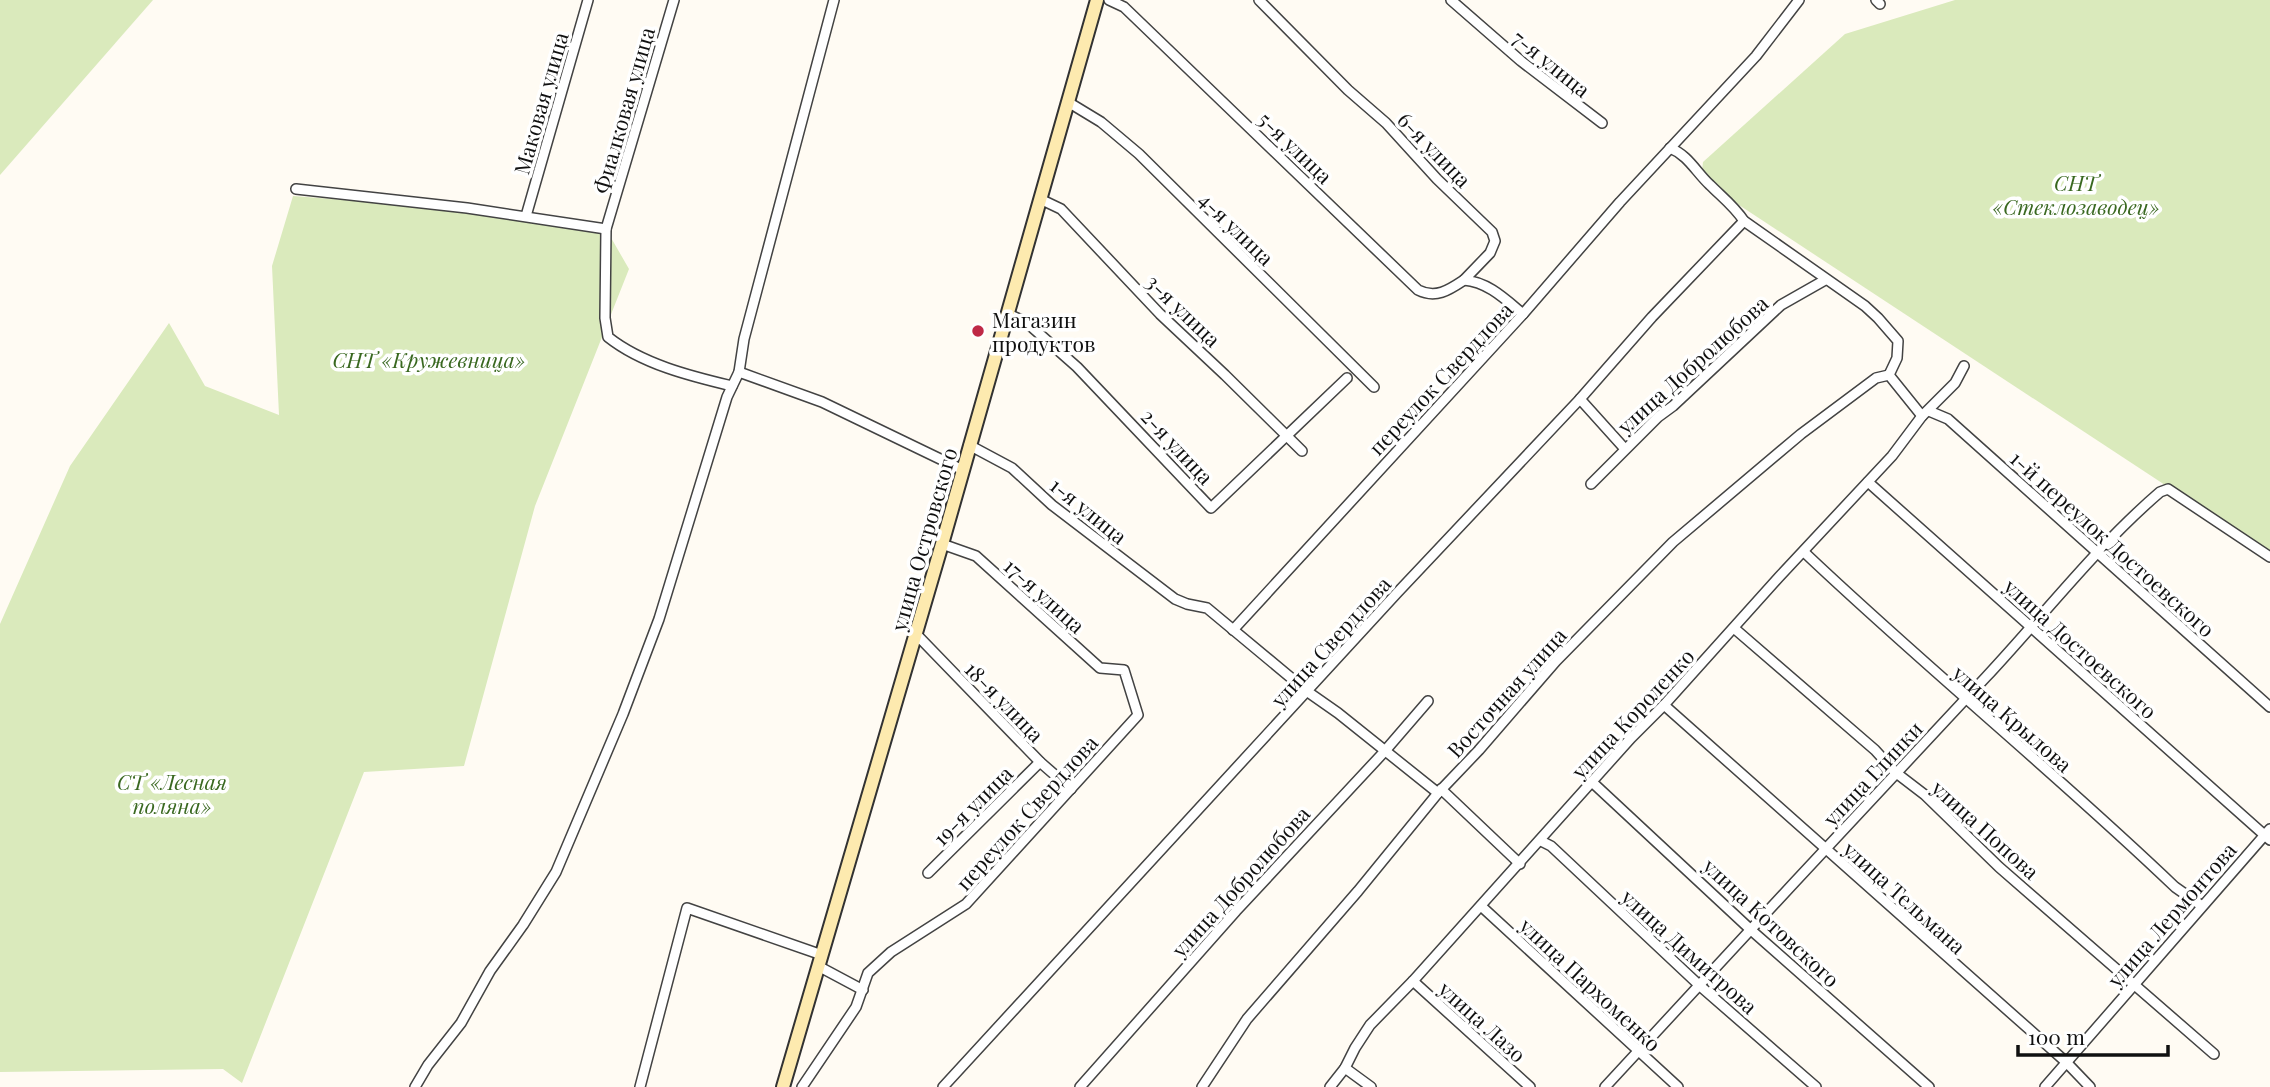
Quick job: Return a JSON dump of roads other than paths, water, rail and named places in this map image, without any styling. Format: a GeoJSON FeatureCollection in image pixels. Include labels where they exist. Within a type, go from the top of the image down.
{"type":"FeatureCollection","features":[{"type":"Feature","properties":{"kind":"street","name":"Маковая улица"},"geometry":{"type":"LineString","coordinates":[[526,216],[588,0]]}},
{"type":"Feature","properties":{"kind":"street","name":"Фиалковая улица"},"geometry":{"type":"LineString","coordinates":[[674,0],[606,229],[605,318],[608,337],[626,351],[702,379],[732,386]]}},
{"type":"Feature","properties":{"kind":"street"},"geometry":{"type":"LineString","coordinates":[[415,1087],[428,1065],[461,1023],[490,971],[556,872],[622,715],[659,619],[732,386],[739,372],[744,339],[834,0]]}},
{"type":"Feature","properties":{"kind":"street","name":"улица Островского"},"geometry":{"type":"LineString","coordinates":[[783,1087],[1097,0]]}},
{"type":"Feature","properties":{"kind":"street","name":"5-я улица"},"geometry":{"type":"LineString","coordinates":[[1109,0],[1124,7],[1418,290],[1424,293],[1440,293],[1464,280]]}},
{"type":"Feature","properties":{"kind":"street","name":"6-я улица"},"geometry":{"type":"LineString","coordinates":[[1259,0],[1348,90],[1379,116],[1437,179],[1492,232],[1495,241],[1490,253],[1464,280]]}},
{"type":"Feature","properties":{"kind":"street","name":"7-я улица"},"geometry":{"type":"LineString","coordinates":[[1451,0],[1521,61],[1602,123]]}},
{"type":"Feature","properties":{"kind":"street","name":"переулок Свердлова"},"geometry":{"type":"LineString","coordinates":[[1233,630],[1756,56],[1799,0]]}},
{"type":"Feature","properties":{"kind":"street","name":"4-я улица"},"geometry":{"type":"LineString","coordinates":[[1068,102],[1101,122],[1139,154],[1374,387]]}},
{"type":"Feature","properties":{"kind":"street"},"geometry":{"type":"LineString","coordinates":[[1670,148],[1682,152],[1709,185],[1733,205],[1744,221],[1878,318],[1898,341],[1897,358],[1889,375]]}},
{"type":"Feature","properties":{"kind":"street"},"geometry":{"type":"LineString","coordinates":[[296,189],[526,216],[606,229]]}},
{"type":"Feature","properties":{"kind":"street","name":"3-я улица"},"geometry":{"type":"LineString","coordinates":[[1040,199],[1061,209],[1160,314],[1302,451]]}},
{"type":"Feature","properties":{"kind":"street","name":"улица Свердлова"},"geometry":{"type":"LineString","coordinates":[[943,1087],[1406,583],[1580,399],[1652,317],[1744,221]]}},
{"type":"Feature","properties":{"kind":"street"},"geometry":{"type":"LineString","coordinates":[[1464,280],[1489,287],[1523,314]]}},
{"type":"Feature","properties":{"kind":"street","name":"улица Добролюбова"},"geometry":{"type":"LineString","coordinates":[[1591,484],[1625,449],[1781,305],[1825,280]]}},
{"type":"Feature","properties":{"kind":"street","name":"2-я улица"},"geometry":{"type":"LineString","coordinates":[[1008,314],[1026,322],[1085,375],[1212,508],[1347,378]]}},
{"type":"Feature","properties":{"kind":"street","name":"улица Короленко"},"geometry":{"type":"LineString","coordinates":[[1330,1087],[1345,1069],[1370,1025],[1892,456],[1926,413],[1955,383],[1964,366]]}},
{"type":"Feature","properties":{"kind":"street"},"geometry":{"type":"LineString","coordinates":[[739,372],[822,402],[962,470]]}},
{"type":"Feature","properties":{"kind":"street","name":"1-й переулок Достоевского"},"geometry":{"type":"LineString","coordinates":[[1889,375],[1926,413],[1948,419],[2270,707]]}},
{"type":"Feature","properties":{"kind":"street","name":"Восточная улица"},"geometry":{"type":"LineString","coordinates":[[1202,1087],[1247,1019],[1439,791],[1496,732],[1556,661],[1658,555],[1801,434],[1876,378],[1889,375]]}},
{"type":"Feature","properties":{"kind":"street"},"geometry":{"type":"LineString","coordinates":[[1580,399],[1625,449]]}},
{"type":"Feature","properties":{"kind":"street","name":"1-я улица"},"geometry":{"type":"LineString","coordinates":[[970,444],[1012,468],[1069,518],[1148,580],[1187,604],[1207,608],[1384,752],[1439,791],[1520,864]]}},
{"type":"Feature","properties":{"kind":"street","name":"улица Достоевского"},"geometry":{"type":"LineString","coordinates":[[1868,482],[2031,629],[2268,835]]}},
{"type":"Feature","properties":{"kind":"street","name":"улица Глинки"},"geometry":{"type":"LineString","coordinates":[[1605,1087],[1895,772],[2031,629],[2096,552],[2160,492],[2168,489],[2270,557]]}},
{"type":"Feature","properties":{"kind":"street","name":"17-я улица"},"geometry":{"type":"LineString","coordinates":[[942,544],[975,556],[1100,668],[1124,670]]}},
{"type":"Feature","properties":{"kind":"street","name":"улица Крылова"},"geometry":{"type":"LineString","coordinates":[[1804,552],[1891,634],[2175,887],[2202,906]]}},
{"type":"Feature","properties":{"kind":"street","name":"улица Попова"},"geometry":{"type":"LineString","coordinates":[[1735,629],[1875,750],[1895,772],[1925,795],[1999,867],[2214,1054]]}},
{"type":"Feature","properties":{"kind":"street","name":"18-я улица"},"geometry":{"type":"LineString","coordinates":[[916,634],[1040,762],[1071,789]]}},
{"type":"Feature","properties":{"kind":"street","name":"переулок Свердлова"},"geometry":{"type":"LineString","coordinates":[[802,1087],[856,1007],[868,973],[891,952],[966,904],[1138,715],[1124,670]]}},
{"type":"Feature","properties":{"kind":"street","name":"улица Добролюбова"},"geometry":{"type":"LineString","coordinates":[[1080,1087],[1428,701]]}},
{"type":"Feature","properties":{"kind":"street","name":"улица Тельмана"},"geometry":{"type":"LineString","coordinates":[[1664,705],[2066,1062],[2090,1087]]}},
{"type":"Feature","properties":{"kind":"street","name":"19-я улица"},"geometry":{"type":"LineString","coordinates":[[929,873],[1040,762]]}},
{"type":"Feature","properties":{"kind":"street","name":"улица Котовского"},"geometry":{"type":"LineString","coordinates":[[1592,782],[1751,930],[1929,1087]]}},
{"type":"Feature","properties":{"kind":"street","name":"улица Лермонтова"},"geometry":{"type":"LineString","coordinates":[[2045,1087],[2134,982],[2268,835]]}},
{"type":"Feature","properties":{"kind":"street","name":"улица Димитрова"},"geometry":{"type":"LineString","coordinates":[[1541,841],[1551,846],[1699,985],[1816,1087]]}},
{"type":"Feature","properties":{"kind":"street","name":"улица Пархоменко"},"geometry":{"type":"LineString","coordinates":[[1481,906],[1678,1087]]}},
{"type":"Feature","properties":{"kind":"street"},"geometry":{"type":"LineString","coordinates":[[640,1087],[687,908],[820,960],[863,990]]}},
{"type":"Feature","properties":{"kind":"street","name":"улица Лазо"},"geometry":{"type":"LineString","coordinates":[[1413,981],[1530,1087]]}},
{"type":"Feature","properties":{"kind":"street"},"geometry":{"type":"LineString","coordinates":[[1345,1069],[1371,1087]]}},
{"type":"Feature","properties":{"kind":"place","name":"Магазин продуктов"},"geometry":{"type":"Point","coordinates":[978,331]}},
{"type":"Feature","properties":{"kind":"park label","name":"СНТ «Стеклозаводец»"},"geometry":{"type":"Point","coordinates":[2076,194]}},
{"type":"Feature","properties":{"kind":"park label","name":"СНТ «Кружевница»"},"geometry":{"type":"Point","coordinates":[429,359]}},
{"type":"Feature","properties":{"kind":"park label","name":"СТ «Лесная поляна»"},"geometry":{"type":"Point","coordinates":[172,793]}}]}
